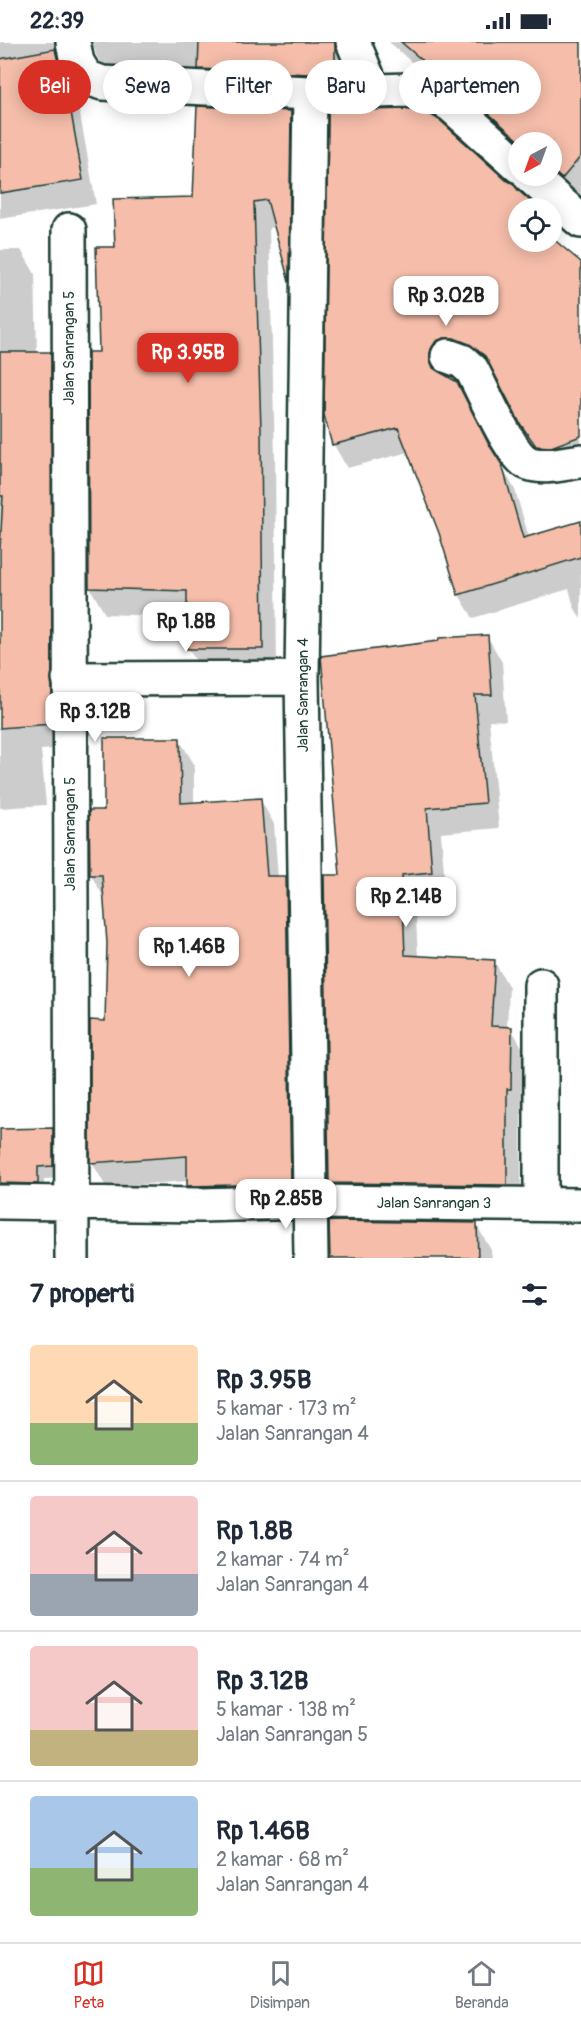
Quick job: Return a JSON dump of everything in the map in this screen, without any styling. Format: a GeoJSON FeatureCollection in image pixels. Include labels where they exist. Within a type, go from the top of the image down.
{"type":"FeatureCollection","features":[{"type":"Feature","properties":{"kind":"street"},"geometry":{"type":"LineString","coordinates":[[73,42],[77,62],[86,77],[102,83],[305,93]]}},
{"type":"Feature","properties":{"kind":"street"},"geometry":{"type":"LineString","coordinates":[[353,42],[360,60]]}},
{"type":"Feature","properties":{"kind":"street"},"geometry":{"type":"LineString","coordinates":[[387,90],[410,90],[435,95],[452,106],[508,156]]}},
{"type":"Feature","properties":{"kind":"street","name":"Jalan Sanrangan 4"},"geometry":{"type":"LineString","coordinates":[[310,114],[302,678],[311,1258]]}},
{"type":"Feature","properties":{"kind":"street"},"geometry":{"type":"LineString","coordinates":[[541,186],[581,221]]}},
{"type":"Feature","properties":{"kind":"street","name":"Jalan Sanrangan 5"},"geometry":{"type":"LineString","coordinates":[[69,230],[72,1258]]}},
{"type":"Feature","properties":{"kind":"street"},"geometry":{"type":"LineString","coordinates":[[448,357],[462,361],[472,370],[514,448],[526,462],[542,466],[581,461]]}},
{"type":"Feature","properties":{"kind":"street"},"geometry":{"type":"LineString","coordinates":[[69,679],[302,678]]}},
{"type":"Feature","properties":{"kind":"street"},"geometry":{"type":"LineString","coordinates":[[541,985],[542,1203]]}},
{"type":"Feature","properties":{"kind":"street","name":"Jalan Sanrangan 3"},"geometry":{"type":"LineString","coordinates":[[0,1202],[200,1205],[311,1202],[581,1205]]}},
{"type":"Feature","properties":{"kind":"building"},"geometry":{"type":"Polygon","coordinates":[[[199,42],[335,42],[335,60],[305,60],[305,74],[293,73],[293,60],[204,60],[204,69],[198,69],[199,42]]]}},
{"type":"Feature","properties":{"kind":"building"},"geometry":{"type":"Polygon","coordinates":[[[401,42],[581,42],[581,156],[562,179],[562,132],[510,132],[489,114],[541,114],[541,60],[422,60],[401,42]]]}},
{"type":"Feature","properties":{"kind":"building"},"geometry":{"type":"Polygon","coordinates":[[[55,49],[58,60],[18,60],[18,114],[71,114],[83,180],[0,193],[0,59],[55,49]]]}},
{"type":"Feature","properties":{"kind":"building"},"geometry":{"type":"Polygon","coordinates":[[[197,106],[204,106],[204,114],[291,114],[289,282],[267,200],[254,202],[261,430],[263,649],[187,649],[187,591],[89,588],[88,352],[99,352],[96,247],[115,247],[113,199],[193,197],[197,106]]]}},
{"type":"Feature","properties":{"kind":"building"},"geometry":{"type":"Polygon","coordinates":[[[399,109],[399,114],[430,114],[441,121],[508,181],[508,186],[515,186],[527,198],[508,198],[508,252],[562,252],[562,246],[581,262],[581,436],[551,447],[536,446],[521,425],[485,356],[469,344],[454,338],[436,341],[431,349],[430,359],[433,368],[457,382],[488,443],[502,465],[523,538],[581,521],[581,557],[458,595],[439,533],[398,428],[332,445],[324,415],[328,114],[387,114],[387,110],[399,109]]]}},
{"type":"Feature","properties":{"kind":"building"},"geometry":{"type":"Polygon","coordinates":[[[0,352],[51,352],[52,724],[0,728],[0,549],[3,496],[0,496],[0,352]]]}},
{"type":"Feature","properties":{"kind":"building"},"geometry":{"type":"Polygon","coordinates":[[[488,635],[492,695],[475,695],[485,803],[427,808],[432,872],[402,875],[405,955],[495,960],[491,1026],[512,1027],[511,1089],[507,1089],[507,1185],[329,1183],[324,875],[340,875],[321,656],[438,641],[439,638],[488,635]]]}},
{"type":"Feature","properties":{"kind":"building"},"geometry":{"type":"Polygon","coordinates":[[[104,738],[180,738],[181,803],[261,798],[267,876],[286,876],[291,1184],[187,1186],[187,1156],[90,1163],[90,1020],[105,1021],[107,943],[102,875],[90,875],[89,810],[104,810],[104,738]]]}},
{"type":"Feature","properties":{"kind":"building"},"geometry":{"type":"Polygon","coordinates":[[[53,1128],[53,1166],[38,1167],[38,1184],[0,1183],[0,1129],[53,1128]]]}},
{"type":"Feature","properties":{"kind":"building"},"geometry":{"type":"Polygon","coordinates":[[[329,1221],[477,1223],[478,1258],[330,1258],[329,1221]]]}}]}
